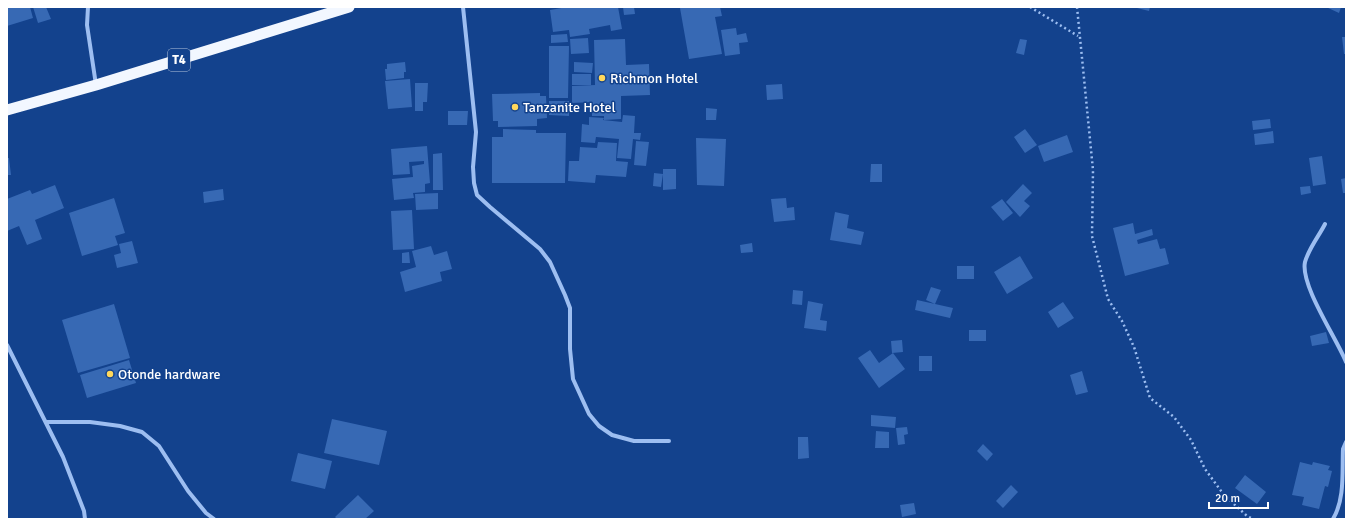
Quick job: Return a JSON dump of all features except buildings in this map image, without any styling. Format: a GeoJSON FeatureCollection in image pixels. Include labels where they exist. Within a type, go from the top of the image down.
{"type":"FeatureCollection","features":[{"type":"Feature","properties":{"kind":"highway","name":"T4"},"geometry":{"type":"LineString","coordinates":[[7,110],[96,85],[349,7]]}},
{"type":"Feature","properties":{"kind":"street"},"geometry":{"type":"LineString","coordinates":[[88,7],[87,25],[96,85]]}},
{"type":"Feature","properties":{"kind":"street"},"geometry":{"type":"LineString","coordinates":[[463,7],[476,132],[473,167],[474,183],[477,195],[540,249],[550,262],[570,308],[570,349],[574,379],[589,414],[599,426],[612,435],[634,441],[669,441]]}},
{"type":"Feature","properties":{"kind":"street"},"geometry":{"type":"LineString","coordinates":[[1326,224],[1307,257],[1305,263],[1306,277],[1312,294],[1346,362]]}},
{"type":"Feature","properties":{"kind":"street"},"geometry":{"type":"LineString","coordinates":[[7,345],[63,457],[84,511],[85,519]]}},
{"type":"Feature","properties":{"kind":"street"},"geometry":{"type":"LineString","coordinates":[[46,422],[90,422],[120,426],[142,432],[159,446],[188,491],[206,513],[214,519]]}},
{"type":"Feature","properties":{"kind":"street"},"geometry":{"type":"LineString","coordinates":[[1333,519],[1338,510],[1341,498],[1343,449],[1346,442]]}},
{"type":"Feature","properties":{"kind":"path"},"geometry":{"type":"LineString","coordinates":[[1030,7],[1079,36]]}},
{"type":"Feature","properties":{"kind":"path"},"geometry":{"type":"LineString","coordinates":[[1077,7],[1093,170],[1092,236],[1108,299],[1122,321],[1134,347],[1150,398],[1174,417],[1191,440],[1205,469],[1224,495],[1247,516],[1253,519]]}},
{"type":"Feature","properties":{"kind":"place","name":"Richmon Hotel"},"geometry":{"type":"Point","coordinates":[602,78]}},
{"type":"Feature","properties":{"kind":"place","name":"Tanzanite Hotel"},"geometry":{"type":"Point","coordinates":[515,107]}},
{"type":"Feature","properties":{"kind":"place","name":"Otonde hardware"},"geometry":{"type":"Point","coordinates":[110,374]}}]}
